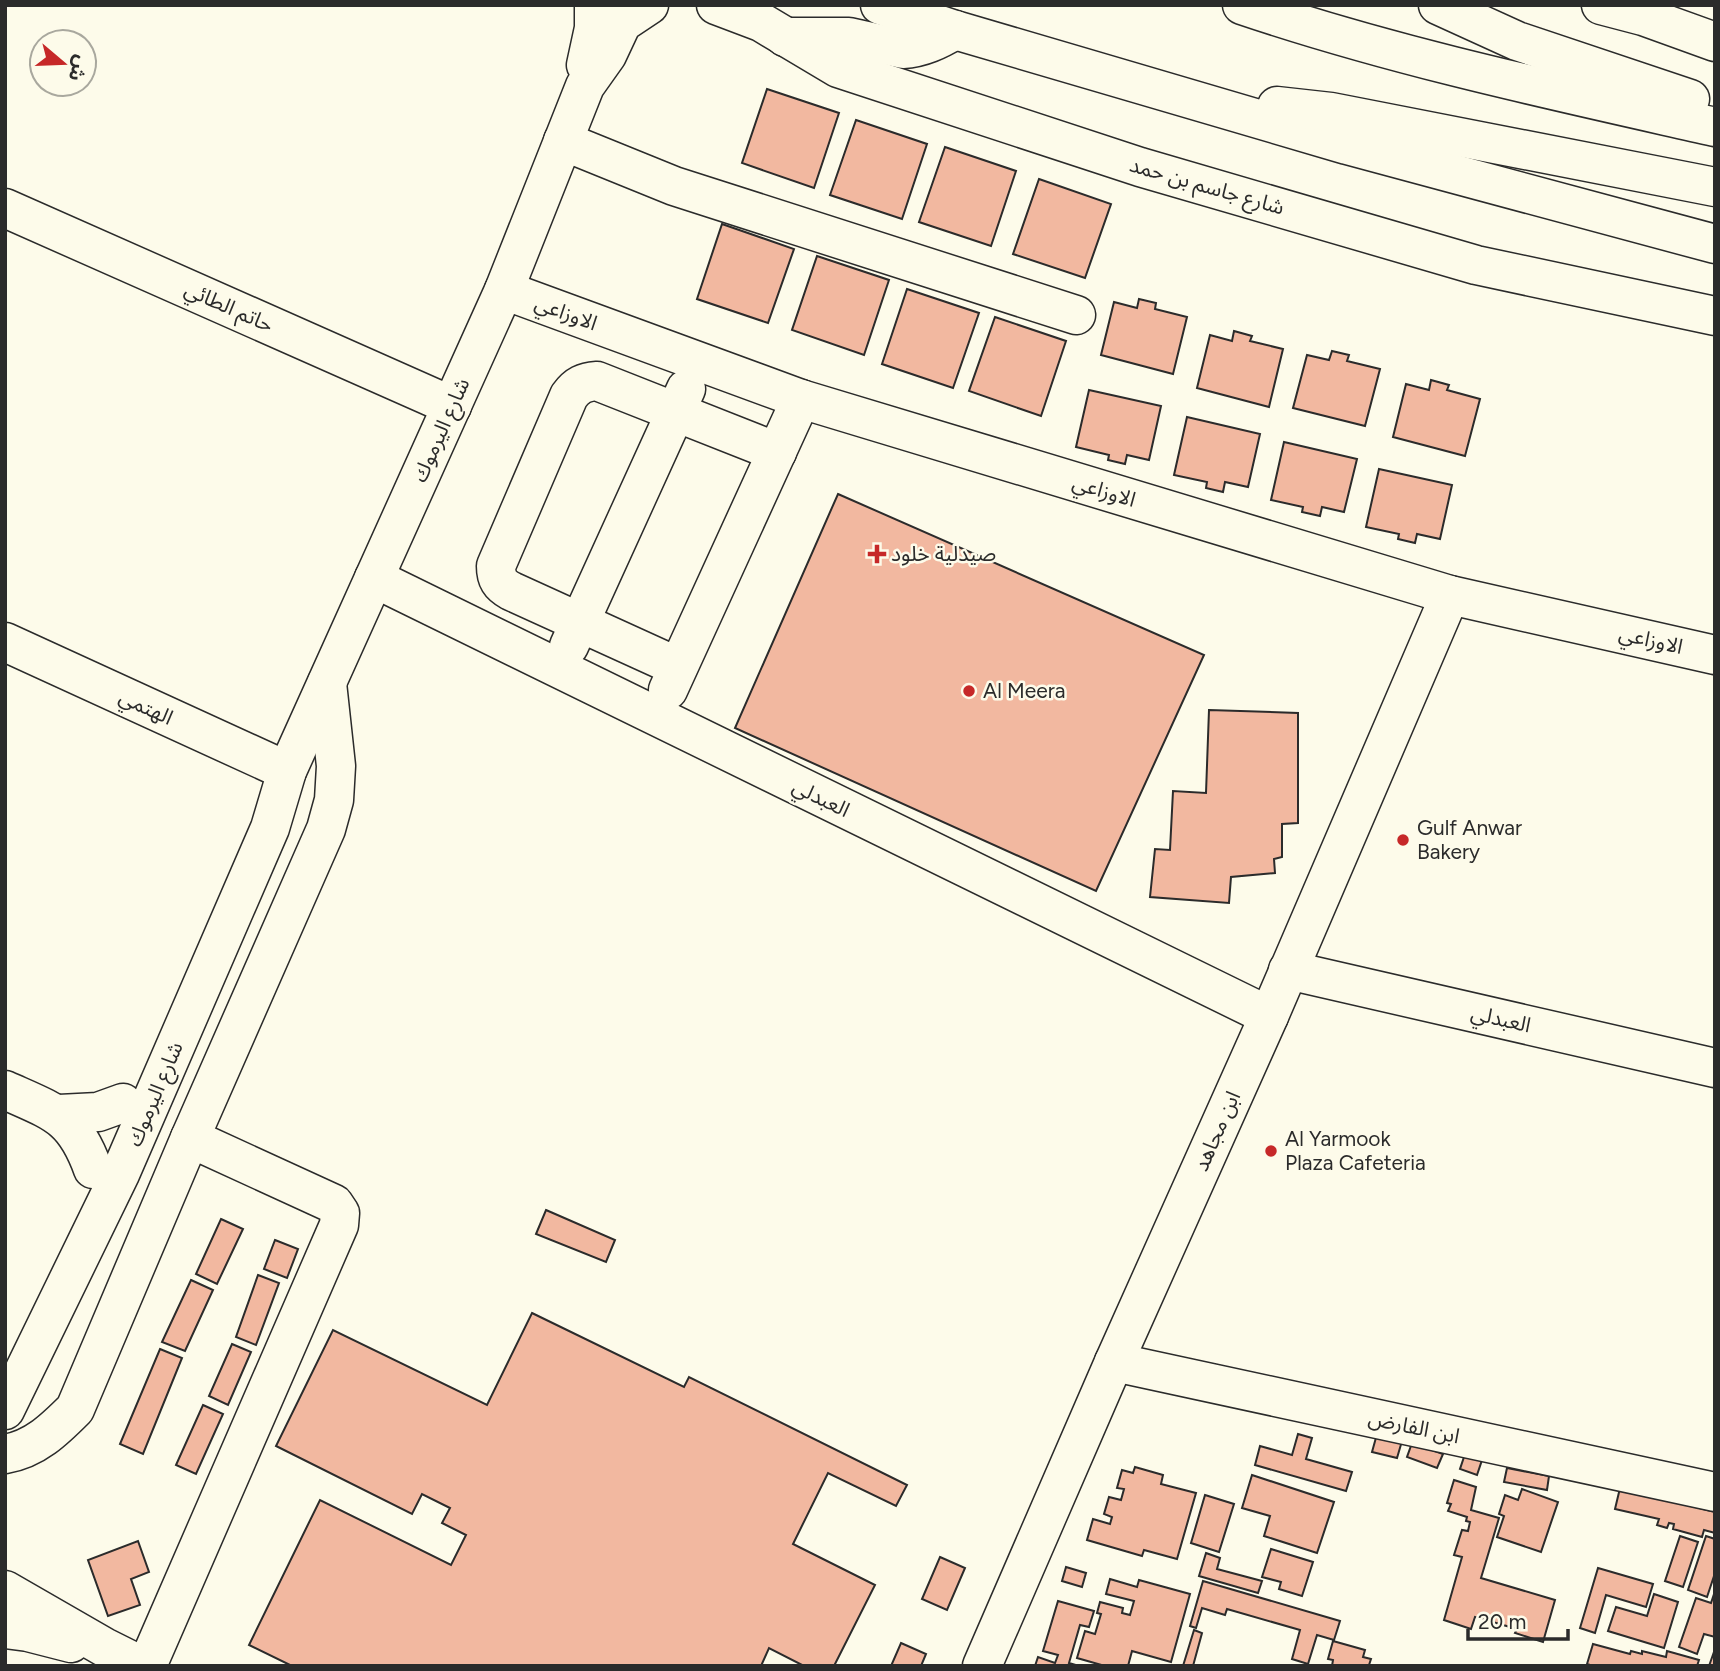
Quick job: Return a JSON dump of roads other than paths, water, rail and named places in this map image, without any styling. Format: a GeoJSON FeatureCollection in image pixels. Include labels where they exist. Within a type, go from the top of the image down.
{"type":"FeatureCollection","features":[{"type":"Feature","properties":{"kind":"street"},"geometry":{"type":"LineString","coordinates":[[585,86],[585,71],[594,29],[594,5]]}},
{"type":"Feature","properties":{"kind":"street"},"geometry":{"type":"LineString","coordinates":[[585,86],[607,55],[622,23],[649,5]]}},
{"type":"Feature","properties":{"kind":"street","name":"شارع جاسم بن حمد"},"geometry":{"type":"LineString","coordinates":[[716,5],[761,22],[838,68],[1140,167],[1476,265],[1715,316]]}},
{"type":"Feature","properties":{"kind":"street"},"geometry":{"type":"LineString","coordinates":[[880,5],[955,30],[1348,145],[1715,244]]}},
{"type":"Feature","properties":{"kind":"street"},"geometry":{"type":"LineString","coordinates":[[1242,5],[1301,24],[1505,78],[1715,127]]}},
{"type":"Feature","properties":{"kind":"street"},"geometry":{"type":"LineString","coordinates":[[1438,5],[1517,41],[1715,107]]}},
{"type":"Feature","properties":{"kind":"street"},"geometry":{"type":"LineString","coordinates":[[1601,5],[1643,16],[1715,41]]}},
{"type":"Feature","properties":{"kind":"street"},"geometry":{"type":"LineString","coordinates":[[785,37],[832,36],[914,49],[955,30]]}},
{"type":"Feature","properties":{"kind":"street","name":"شارع اليرموك"},"geometry":{"type":"LineString","coordinates":[[5,1410],[120,1174],[270,828],[287,771],[504,290],[585,86]]}},
{"type":"Feature","properties":{"kind":"street"},"geometry":{"type":"LineString","coordinates":[[1181,96],[1331,112],[1715,187]]}},
{"type":"Feature","properties":{"kind":"street"},"geometry":{"type":"LineString","coordinates":[[563,141],[674,186],[1076,315]]}},
{"type":"Feature","properties":{"kind":"street","name":"حاتم الطائي"},"geometry":{"type":"LineString","coordinates":[[5,208],[452,406]]}},
{"type":"Feature","properties":{"kind":"street","name":"الاوزاعي"},"geometry":{"type":"LineString","coordinates":[[504,290],[801,399],[1450,595],[1715,655]]}},
{"type":"Feature","properties":{"kind":"street"},"geometry":{"type":"LineString","coordinates":[[558,669],[699,362]]}},
{"type":"Feature","properties":{"kind":"street"},"geometry":{"type":"LineString","coordinates":[[678,667],[501,586],[496,576],[496,566],[569,396],[576,387],[597,381],[777,452]]}},
{"type":"Feature","properties":{"kind":"street"},"geometry":{"type":"LineString","coordinates":[[655,717],[801,399]]}},
{"type":"Feature","properties":{"kind":"street","name":"العبدلي"},"geometry":{"type":"LineString","coordinates":[[374,578],[1269,1016]]}},
{"type":"Feature","properties":{"kind":"street","name":"ابن مجاهد"},"geometry":{"type":"LineString","coordinates":[[982,1666],[1269,1016],[1450,595]]}},
{"type":"Feature","properties":{"kind":"street","name":"الهتمي"},"geometry":{"type":"LineString","coordinates":[[5,642],[287,771]]}},
{"type":"Feature","properties":{"kind":"street"},"geometry":{"type":"LineString","coordinates":[[5,1454],[15,1452],[47,1436],[75,1409],[326,829],[334,800],[336,766],[327,683]]}},
{"type":"Feature","properties":{"kind":"street","name":"شارع اليرموك"},"geometry":{"type":"LineString","coordinates":[[5,1356],[93,1170],[243,837],[287,771]]}},
{"type":"Feature","properties":{"kind":"street","name":"العبدلي"},"geometry":{"type":"LineString","coordinates":[[1288,970],[1715,1068]]}},
{"type":"Feature","properties":{"kind":"street"},"geometry":{"type":"LineString","coordinates":[[5,1090],[59,1114],[75,1130],[86,1149],[93,1170]]}},
{"type":"Feature","properties":{"kind":"street"},"geometry":{"type":"LineString","coordinates":[[59,1114],[98,1112],[122,1103]]}},
{"type":"Feature","properties":{"kind":"street"},"geometry":{"type":"LineString","coordinates":[[124,1660],[339,1224],[340,1213],[334,1204],[190,1138]]}},
{"type":"Feature","properties":{"kind":"street","name":"ابن الفارض"},"geometry":{"type":"LineString","coordinates":[[1114,1362],[1715,1492]]}},
{"type":"Feature","properties":{"kind":"street"},"geometry":{"type":"LineString","coordinates":[[5,1590],[124,1660]]}},
{"type":"Feature","properties":{"kind":"street"},"geometry":{"type":"LineString","coordinates":[[5,1629],[75,1644],[124,1660]]}},
{"type":"Feature","properties":{"kind":"place","name":"صيدلية خلود"},"geometry":{"type":"Point","coordinates":[877,554]}},
{"type":"Feature","properties":{"kind":"place","name":"Al Meera"},"geometry":{"type":"Point","coordinates":[969,691]}},
{"type":"Feature","properties":{"kind":"place","name":"Gulf Anwar Bakery"},"geometry":{"type":"Point","coordinates":[1403,840]}},
{"type":"Feature","properties":{"kind":"place","name":"Al Yarmook Plaza Cafeteria"},"geometry":{"type":"Point","coordinates":[1271,1151]}}]}
